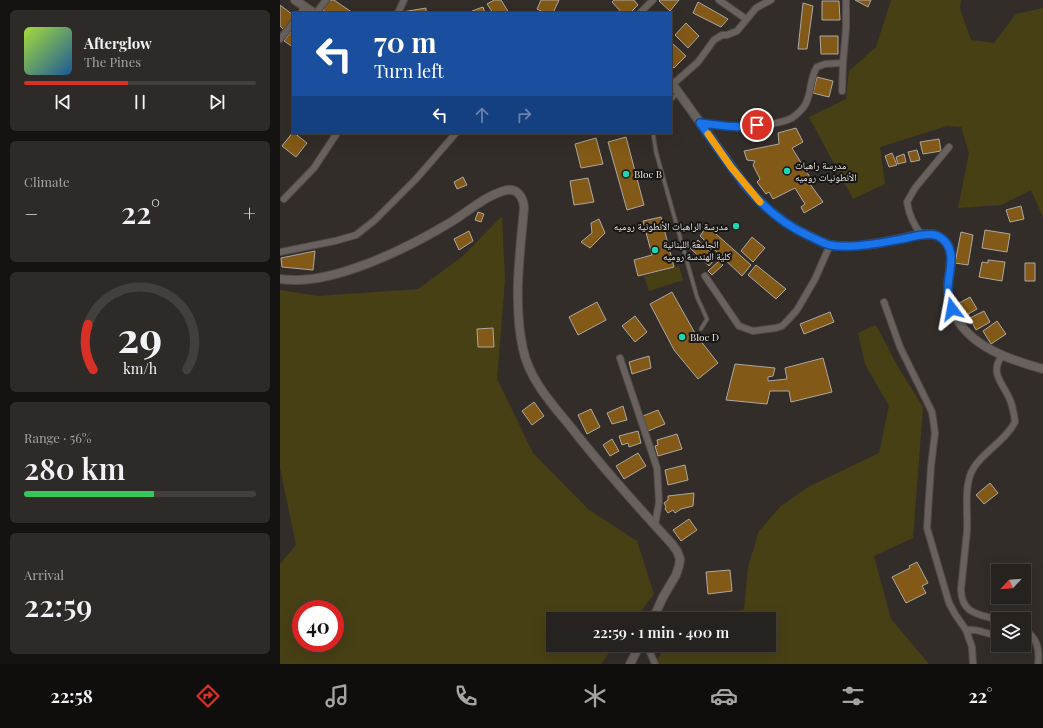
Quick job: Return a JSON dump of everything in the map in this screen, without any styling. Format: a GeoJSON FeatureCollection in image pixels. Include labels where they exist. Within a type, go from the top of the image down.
{"type":"FeatureCollection","features":[{"type":"Feature","properties":{"kind":"street"},"geometry":{"type":"LineString","coordinates":[[294,0],[303,10]]}},
{"type":"Feature","properties":{"kind":"street"},"geometry":{"type":"LineString","coordinates":[[316,12],[326,0]]}},
{"type":"Feature","properties":{"kind":"street"},"geometry":{"type":"LineString","coordinates":[[641,12],[653,0]]}},
{"type":"Feature","properties":{"kind":"street"},"geometry":{"type":"LineString","coordinates":[[719,0],[746,19]]}},
{"type":"Feature","properties":{"kind":"street"},"geometry":{"type":"LineString","coordinates":[[771,0],[756,8],[736,31],[727,35],[722,35],[714,40],[698,62],[672,83],[744,184],[765,207],[782,221],[800,232],[830,245],[851,246],[922,235],[936,235],[947,244],[950,249],[951,256],[948,292],[952,309],[958,321],[976,339],[1002,356],[1043,369]]}},
{"type":"Feature","properties":{"kind":"street"},"geometry":{"type":"LineString","coordinates":[[842,91],[846,30],[846,0]]}},
{"type":"Feature","properties":{"kind":"street"},"geometry":{"type":"LineString","coordinates":[[399,12],[405,1]]}},
{"type":"Feature","properties":{"kind":"street"},"geometry":{"type":"LineString","coordinates":[[280,39],[292,24]]}},
{"type":"Feature","properties":{"kind":"street"},"geometry":{"type":"LineString","coordinates":[[700,123],[748,127],[792,118],[808,100],[810,84],[817,67],[825,64],[843,63]]}},
{"type":"Feature","properties":{"kind":"street"},"geometry":{"type":"LineString","coordinates":[[284,199],[314,168],[336,134]]}},
{"type":"Feature","properties":{"kind":"street"},"geometry":{"type":"LineString","coordinates":[[280,252],[335,242],[356,235],[375,220],[416,179],[455,134]]}},
{"type":"Feature","properties":{"kind":"street"},"geometry":{"type":"LineString","coordinates":[[922,235],[915,227],[911,219],[907,202],[915,188],[949,147]]}},
{"type":"Feature","properties":{"kind":"street"},"geometry":{"type":"LineString","coordinates":[[280,279],[286,280],[320,277],[355,268],[397,251],[430,234],[491,196],[508,190],[517,192],[523,201],[524,207],[518,272],[519,323],[523,350],[530,371],[548,398],[588,449],[677,551],[680,559],[676,575],[656,612]]}},
{"type":"Feature","properties":{"kind":"street"},"geometry":{"type":"LineString","coordinates":[[706,276],[739,326],[753,331],[776,328],[782,326],[797,310],[815,280],[830,245]]}},
{"type":"Feature","properties":{"kind":"street"},"geometry":{"type":"LineString","coordinates":[[884,302],[900,347],[932,412],[935,433],[927,528],[949,603],[966,630],[972,647],[973,664]]}},
{"type":"Feature","properties":{"kind":"street"},"geometry":{"type":"LineString","coordinates":[[991,618],[972,612],[964,606],[961,598],[961,589],[968,492],[972,472],[991,450],[1005,438],[1015,422],[1010,400],[997,375],[998,362],[1002,356]]}},
{"type":"Feature","properties":{"kind":"street"},"geometry":{"type":"LineString","coordinates":[[620,358],[657,468],[659,502],[655,525]]}},
{"type":"Feature","properties":{"kind":"street"},"geometry":{"type":"LineString","coordinates":[[966,630],[975,629],[991,634]]}},
{"type":"Feature","properties":{"kind":"street"},"geometry":{"type":"LineString","coordinates":[[1031,634],[1037,642],[1039,649],[1038,664]]}},
{"type":"Feature","properties":{"kind":"street"},"geometry":{"type":"LineString","coordinates":[[630,664],[636,652]]}},
{"type":"Feature","properties":{"kind":"street"},"geometry":{"type":"LineString","coordinates":[[650,652],[654,664]]}},
{"type":"Feature","properties":{"kind":"lane"},"geometry":{"type":"LineString","coordinates":[[672,99],[679,92]]}},
{"type":"Feature","properties":{"kind":"lane"},"geometry":{"type":"LineString","coordinates":[[653,134],[656,152],[697,297],[707,319],[701,329]]}},
{"type":"Feature","properties":{"kind":"shaded area"},"geometry":{"type":"Polygon","coordinates":[[[891,0],[961,0],[960,9],[971,40],[994,43],[1016,14],[1043,8],[1043,217],[1031,190],[1001,205],[958,208],[969,153],[961,127],[947,126],[880,147],[885,184],[853,199],[809,117],[846,99],[849,71],[876,47],[891,0]]]}},
{"type":"Feature","properties":{"kind":"shaded area"},"geometry":{"type":"Polygon","coordinates":[[[502,216],[505,280],[497,379],[533,453],[589,510],[637,541],[654,594],[640,612],[546,612],[546,652],[610,652],[601,664],[280,664],[280,564],[296,545],[280,468],[280,290],[318,296],[418,289],[463,256],[502,216]]]}},
{"type":"Feature","properties":{"kind":"shaded area"},"geometry":{"type":"Polygon","coordinates":[[[679,266],[683,280],[649,291],[644,276],[679,266]]]}},
{"type":"Feature","properties":{"kind":"shaded area"},"geometry":{"type":"Polygon","coordinates":[[[876,325],[898,367],[923,407],[913,538],[874,556],[891,619],[929,664],[655,664],[662,652],[776,652],[776,612],[726,612],[744,610],[748,567],[759,531],[781,506],[808,487],[879,453],[889,406],[865,364],[858,333],[876,325]]]}},
{"type":"Feature","properties":{"kind":"building"},"geometry":{"type":"Polygon","coordinates":[[[329,0],[334,0],[352,12],[326,12],[323,10],[329,0]]]}},
{"type":"Feature","properties":{"kind":"building"},"geometry":{"type":"Polygon","coordinates":[[[494,0],[501,0],[508,12],[492,12],[487,4],[494,0]]]}},
{"type":"Feature","properties":{"kind":"building"},"geometry":{"type":"Polygon","coordinates":[[[541,0],[559,0],[553,12],[543,12],[537,9],[541,0]]]}},
{"type":"Feature","properties":{"kind":"building"},"geometry":{"type":"Polygon","coordinates":[[[614,0],[634,0],[638,5],[631,12],[621,12],[612,2],[614,0]]]}},
{"type":"Feature","properties":{"kind":"building"},"geometry":{"type":"Polygon","coordinates":[[[679,0],[670,11],[659,1],[679,0]]]}},
{"type":"Feature","properties":{"kind":"building"},"geometry":{"type":"Polygon","coordinates":[[[855,0],[871,0],[868,7],[855,0]]]}},
{"type":"Feature","properties":{"kind":"building"},"geometry":{"type":"Polygon","coordinates":[[[822,1],[839,1],[840,20],[822,20],[822,1]]]}},
{"type":"Feature","properties":{"kind":"building"},"geometry":{"type":"Polygon","coordinates":[[[698,2],[728,19],[721,27],[693,13],[698,2]]]}},
{"type":"Feature","properties":{"kind":"building"},"geometry":{"type":"Polygon","coordinates":[[[803,3],[813,6],[807,49],[798,49],[803,3]]]}},
{"type":"Feature","properties":{"kind":"building"},"geometry":{"type":"Polygon","coordinates":[[[280,5],[292,14],[292,21],[284,30],[280,26],[280,5]]]}},
{"type":"Feature","properties":{"kind":"building"},"geometry":{"type":"Polygon","coordinates":[[[483,7],[485,12],[472,12],[483,7]]]}},
{"type":"Feature","properties":{"kind":"building"},"geometry":{"type":"Polygon","coordinates":[[[426,8],[426,12],[402,12],[426,8]]]}},
{"type":"Feature","properties":{"kind":"building"},"geometry":{"type":"Polygon","coordinates":[[[686,23],[699,36],[688,48],[675,35],[686,23]]]}},
{"type":"Feature","properties":{"kind":"building"},"geometry":{"type":"Polygon","coordinates":[[[292,30],[292,46],[284,41],[292,30]]]}},
{"type":"Feature","properties":{"kind":"building"},"geometry":{"type":"Polygon","coordinates":[[[820,36],[838,36],[838,54],[821,54],[820,36]]]}},
{"type":"Feature","properties":{"kind":"building"},"geometry":{"type":"Polygon","coordinates":[[[672,43],[686,56],[674,68],[672,65],[672,43]]]}},
{"type":"Feature","properties":{"kind":"building"},"geometry":{"type":"Polygon","coordinates":[[[817,77],[833,81],[829,97],[813,93],[817,77]]]}},
{"type":"Feature","properties":{"kind":"building"},"geometry":{"type":"Polygon","coordinates":[[[796,128],[803,142],[792,148],[813,182],[810,184],[823,202],[804,213],[801,207],[805,204],[795,188],[773,199],[769,192],[766,194],[757,182],[760,179],[753,165],[755,161],[747,160],[744,151],[779,144],[778,133],[796,128]]]}},
{"type":"Feature","properties":{"kind":"building"},"geometry":{"type":"Polygon","coordinates":[[[292,133],[296,134],[307,143],[296,157],[282,146],[292,133]]]}},
{"type":"Feature","properties":{"kind":"building","name":"Bloc B"},"geometry":{"type":"Polygon","coordinates":[[[626,137],[644,205],[627,210],[608,142],[626,137]]]}},
{"type":"Feature","properties":{"kind":"building"},"geometry":{"type":"Polygon","coordinates":[[[596,138],[603,164],[581,168],[575,144],[596,138]]]}},
{"type":"Feature","properties":{"kind":"building"},"geometry":{"type":"Polygon","coordinates":[[[939,139],[941,151],[923,154],[920,142],[939,139]]]}},
{"type":"Feature","properties":{"kind":"building"},"geometry":{"type":"Polygon","coordinates":[[[917,150],[920,160],[911,162],[908,152],[917,150]]]}},
{"type":"Feature","properties":{"kind":"building"},"geometry":{"type":"Polygon","coordinates":[[[892,153],[897,165],[889,167],[885,156],[892,153]]]}},
{"type":"Feature","properties":{"kind":"building"},"geometry":{"type":"Polygon","coordinates":[[[904,154],[906,162],[898,164],[896,157],[904,154]]]}},
{"type":"Feature","properties":{"kind":"building"},"geometry":{"type":"Polygon","coordinates":[[[463,177],[467,185],[457,189],[454,182],[463,177]]]}},
{"type":"Feature","properties":{"kind":"building"},"geometry":{"type":"Polygon","coordinates":[[[588,178],[594,202],[574,205],[570,181],[588,178]]]}},
{"type":"Feature","properties":{"kind":"building"},"geometry":{"type":"Polygon","coordinates":[[[1021,206],[1024,219],[1010,222],[1006,210],[1021,206]]]}},
{"type":"Feature","properties":{"kind":"building"},"geometry":{"type":"Polygon","coordinates":[[[478,212],[484,214],[481,222],[475,220],[478,212]]]}},
{"type":"Feature","properties":{"kind":"building"},"geometry":{"type":"Polygon","coordinates":[[[661,217],[674,267],[638,276],[634,260],[652,255],[643,221],[661,217]]]}},
{"type":"Feature","properties":{"kind":"building"},"geometry":{"type":"Polygon","coordinates":[[[599,219],[605,233],[590,248],[581,242],[592,233],[591,223],[599,219]]]}},
{"type":"Feature","properties":{"kind":"building"},"geometry":{"type":"Polygon","coordinates":[[[707,226],[751,265],[742,276],[700,236],[707,226]]]}},
{"type":"Feature","properties":{"kind":"building"},"geometry":{"type":"Polygon","coordinates":[[[985,230],[1010,234],[1007,252],[982,248],[985,230]]]}},
{"type":"Feature","properties":{"kind":"building"},"geometry":{"type":"Polygon","coordinates":[[[469,231],[473,241],[459,250],[454,239],[469,231]]]}},
{"type":"Feature","properties":{"kind":"building"},"geometry":{"type":"Polygon","coordinates":[[[961,232],[973,235],[968,265],[955,263],[961,232]]]}},
{"type":"Feature","properties":{"kind":"building"},"geometry":{"type":"Polygon","coordinates":[[[752,237],[765,248],[753,262],[741,251],[752,237]]]}},
{"type":"Feature","properties":{"kind":"building"},"geometry":{"type":"Polygon","coordinates":[[[698,240],[716,258],[709,266],[690,248],[698,240]]]}},
{"type":"Feature","properties":{"kind":"building"},"geometry":{"type":"Polygon","coordinates":[[[315,251],[313,270],[282,267],[281,258],[315,251]]]}},
{"type":"Feature","properties":{"kind":"building"},"geometry":{"type":"Polygon","coordinates":[[[988,260],[1005,262],[1002,281],[979,277],[982,262],[988,263],[988,260]]]}},
{"type":"Feature","properties":{"kind":"building"},"geometry":{"type":"Polygon","coordinates":[[[719,261],[723,265],[712,275],[708,271],[719,261]]]}},
{"type":"Feature","properties":{"kind":"building"},"geometry":{"type":"Polygon","coordinates":[[[1025,263],[1035,263],[1035,281],[1025,281],[1025,263]]]}},
{"type":"Feature","properties":{"kind":"building"},"geometry":{"type":"Polygon","coordinates":[[[756,265],[786,289],[776,299],[748,275],[756,265]]]}},
{"type":"Feature","properties":{"kind":"building","name":"Bloc D"},"geometry":{"type":"Polygon","coordinates":[[[672,292],[696,335],[718,363],[698,379],[674,350],[650,304],[672,292]]]}},
{"type":"Feature","properties":{"kind":"building"},"geometry":{"type":"Polygon","coordinates":[[[970,297],[977,309],[963,317],[956,305],[970,297]]]}},
{"type":"Feature","properties":{"kind":"building"},"geometry":{"type":"Polygon","coordinates":[[[597,302],[606,320],[578,335],[569,317],[597,302]]]}},
{"type":"Feature","properties":{"kind":"building"},"geometry":{"type":"Polygon","coordinates":[[[984,311],[990,322],[976,330],[970,318],[984,311]]]}},
{"type":"Feature","properties":{"kind":"building"},"geometry":{"type":"Polygon","coordinates":[[[830,312],[834,322],[804,334],[800,324],[830,312]]]}},
{"type":"Feature","properties":{"kind":"building"},"geometry":{"type":"Polygon","coordinates":[[[635,316],[647,332],[635,342],[622,326],[635,316]]]}},
{"type":"Feature","properties":{"kind":"building"},"geometry":{"type":"Polygon","coordinates":[[[997,321],[1006,334],[991,344],[983,331],[997,321]]]}},
{"type":"Feature","properties":{"kind":"building"},"geometry":{"type":"Polygon","coordinates":[[[493,328],[494,347],[478,347],[477,329],[493,328]]]}},
{"type":"Feature","properties":{"kind":"building"},"geometry":{"type":"Polygon","coordinates":[[[649,356],[651,368],[632,374],[629,362],[649,356]]]}},
{"type":"Feature","properties":{"kind":"building"},"geometry":{"type":"Polygon","coordinates":[[[823,358],[832,392],[791,402],[789,391],[770,391],[767,404],[726,400],[735,364],[775,368],[773,376],[768,377],[768,381],[787,379],[785,368],[823,358]]]}},
{"type":"Feature","properties":{"kind":"building"},"geometry":{"type":"Polygon","coordinates":[[[534,402],[544,416],[532,425],[522,411],[534,402]]]}},
{"type":"Feature","properties":{"kind":"building"},"geometry":{"type":"Polygon","coordinates":[[[623,406],[627,420],[612,424],[607,413],[623,406]]]}},
{"type":"Feature","properties":{"kind":"building"},"geometry":{"type":"Polygon","coordinates":[[[591,409],[600,427],[587,434],[578,415],[591,409]]]}},
{"type":"Feature","properties":{"kind":"building"},"geometry":{"type":"Polygon","coordinates":[[[658,410],[665,424],[648,431],[643,416],[658,410]]]}},
{"type":"Feature","properties":{"kind":"building"},"geometry":{"type":"Polygon","coordinates":[[[638,431],[641,443],[629,447],[628,443],[622,445],[619,436],[638,431]]]}},
{"type":"Feature","properties":{"kind":"building"},"geometry":{"type":"Polygon","coordinates":[[[677,434],[682,449],[658,456],[655,446],[658,445],[657,440],[677,434]]]}},
{"type":"Feature","properties":{"kind":"building"},"geometry":{"type":"Polygon","coordinates":[[[612,439],[619,451],[610,456],[603,445],[612,439]]]}},
{"type":"Feature","properties":{"kind":"building"},"geometry":{"type":"Polygon","coordinates":[[[638,453],[646,466],[624,479],[616,466],[638,453]]]}},
{"type":"Feature","properties":{"kind":"building"},"geometry":{"type":"Polygon","coordinates":[[[685,465],[688,480],[668,485],[665,470],[685,465]]]}},
{"type":"Feature","properties":{"kind":"building"},"geometry":{"type":"Polygon","coordinates":[[[990,483],[998,493],[984,504],[976,495],[990,483]]]}},
{"type":"Feature","properties":{"kind":"building"},"geometry":{"type":"Polygon","coordinates":[[[694,493],[693,506],[681,509],[675,513],[673,510],[668,513],[665,509],[666,507],[664,503],[668,500],[668,496],[694,493]]]}},
{"type":"Feature","properties":{"kind":"building"},"geometry":{"type":"Polygon","coordinates":[[[689,519],[697,530],[681,541],[673,530],[689,519]]]}},
{"type":"Feature","properties":{"kind":"building"},"geometry":{"type":"Polygon","coordinates":[[[917,562],[928,583],[922,586],[926,593],[906,603],[892,577],[910,568],[909,566],[917,562]]]}},
{"type":"Feature","properties":{"kind":"building"},"geometry":{"type":"Polygon","coordinates":[[[730,570],[732,591],[708,594],[706,572],[730,570]]]}},
{"type":"Feature","properties":{"kind":"slow traffic"},"geometry":{"type":"LineString","coordinates":[[708,134],[731,167],[760,202]]}},
{"type":"Feature","properties":{"kind":"place","name":"مدرسة راهبات الأنطونيات روميه"},"geometry":{"type":"Point","coordinates":[787,171]}},
{"type":"Feature","properties":{"kind":"place","name":"Bloc B"},"geometry":{"type":"Point","coordinates":[626,174]}},
{"type":"Feature","properties":{"kind":"place","name":"مدرسة الراهبات الأنطونية روميه"},"geometry":{"type":"Point","coordinates":[736,226]}},
{"type":"Feature","properties":{"kind":"place","name":"الجامعة اللبنانية كلية الهندسة روميه"},"geometry":{"type":"Point","coordinates":[655,250]}},
{"type":"Feature","properties":{"kind":"place","name":"Bloc D"},"geometry":{"type":"Point","coordinates":[682,337]}},
{"type":"Feature","properties":{"kind":"route"},"geometry":{"type":"LineString","coordinates":[[757,125],[748,127],[734,127],[700,123],[731,167],[753,194],[773,215],[800,232],[830,245],[851,246],[929,234],[936,235],[942,239],[950,249],[951,256],[948,277],[948,292],[952,309]]}}]}
